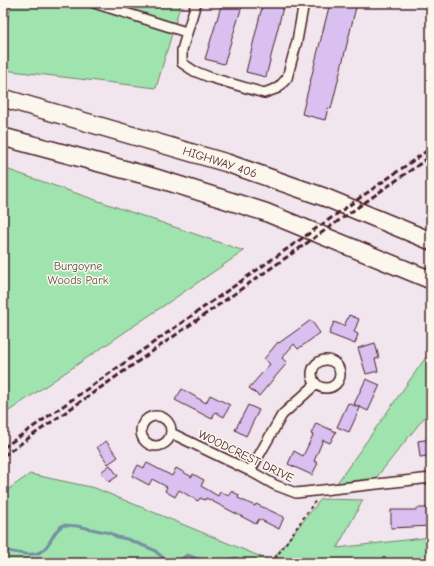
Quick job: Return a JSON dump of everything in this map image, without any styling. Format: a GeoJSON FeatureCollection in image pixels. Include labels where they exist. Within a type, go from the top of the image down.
{"type":"FeatureCollection","features":[{"type":"Feature","properties":{"kind":"highway","name":"HIGHWAY 406"},"geometry":{"type":"LineString","coordinates":[[3,98],[226,163],[324,197],[431,241]]}},
{"type":"Feature","properties":{"kind":"highway"},"geometry":{"type":"LineString","coordinates":[[3,138],[156,178],[265,212],[431,280]]}},
{"type":"Feature","properties":{"kind":"street"},"geometry":{"type":"LineString","coordinates":[[94,3],[186,32]]}},
{"type":"Feature","properties":{"kind":"street"},"geometry":{"type":"LineString","coordinates":[[196,3],[186,32],[182,50],[182,64],[209,77],[264,93],[278,88],[287,78],[297,41],[301,7]]}},
{"type":"Feature","properties":{"kind":"street"},"geometry":{"type":"LineString","coordinates":[[250,471],[282,415],[316,384]]}},
{"type":"Feature","properties":{"kind":"street","name":"WOODCREST DRIVE"},"geometry":{"type":"LineString","coordinates":[[171,433],[250,471],[274,485],[296,493],[431,478]]}},
{"type":"Feature","properties":{"kind":"path"},"geometry":{"type":"LineString","coordinates":[[272,563],[322,490]]}},
{"type":"Feature","properties":{"kind":"green space"},"geometry":{"type":"Polygon","coordinates":[[[12,3],[181,3],[156,88],[3,70],[3,36],[12,3]]]}},
{"type":"Feature","properties":{"kind":"green space","name":"Burgoyne Woods Park"},"geometry":{"type":"Polygon","coordinates":[[[3,168],[244,251],[3,415],[3,168]]]}},
{"type":"Feature","properties":{"kind":"green space"},"geometry":{"type":"Polygon","coordinates":[[[431,350],[431,409],[376,478],[337,483],[431,350]]]}},
{"type":"Feature","properties":{"kind":"green space"},"geometry":{"type":"Polygon","coordinates":[[[30,474],[95,488],[271,561],[321,499],[363,500],[337,548],[431,537],[431,563],[3,563],[3,493],[30,474]]]}},
{"type":"Feature","properties":{"kind":"building"},"geometry":{"type":"Polygon","coordinates":[[[222,3],[243,3],[224,64],[205,59],[222,3]]]}},
{"type":"Feature","properties":{"kind":"building"},"geometry":{"type":"Polygon","coordinates":[[[263,3],[283,7],[266,77],[246,72],[263,3]]]}},
{"type":"Feature","properties":{"kind":"building"},"geometry":{"type":"Polygon","coordinates":[[[330,3],[357,3],[331,109],[328,108],[325,120],[302,114],[330,3]]]}},
{"type":"Feature","properties":{"kind":"building"},"geometry":{"type":"Polygon","coordinates":[[[349,315],[359,319],[354,332],[358,334],[355,344],[329,334],[334,322],[344,326],[349,315]]]}},
{"type":"Feature","properties":{"kind":"building"},"geometry":{"type":"Polygon","coordinates":[[[311,320],[320,333],[298,349],[294,344],[282,358],[287,363],[259,396],[249,388],[270,364],[264,359],[278,342],[279,343],[311,320]]]}},
{"type":"Feature","properties":{"kind":"building"},"geometry":{"type":"Polygon","coordinates":[[[375,343],[379,358],[375,359],[378,371],[366,374],[358,348],[375,343]]]}},
{"type":"Feature","properties":{"kind":"building"},"geometry":{"type":"Polygon","coordinates":[[[366,379],[380,385],[368,411],[354,404],[366,379]]]}},
{"type":"Feature","properties":{"kind":"building"},"geometry":{"type":"Polygon","coordinates":[[[182,389],[206,403],[210,395],[230,405],[224,417],[215,412],[212,419],[175,400],[182,389]]]}},
{"type":"Feature","properties":{"kind":"building"},"geometry":{"type":"Polygon","coordinates":[[[348,403],[360,408],[349,432],[337,427],[348,403]]]}},
{"type":"Feature","properties":{"kind":"building"},"geometry":{"type":"Polygon","coordinates":[[[248,405],[259,410],[246,436],[235,430],[248,405]]]}},
{"type":"Feature","properties":{"kind":"building"},"geometry":{"type":"Polygon","coordinates":[[[316,423],[336,432],[330,443],[323,440],[314,461],[318,463],[312,475],[288,464],[294,451],[303,456],[313,435],[311,434],[316,423]]]}},
{"type":"Feature","properties":{"kind":"building"},"geometry":{"type":"Polygon","coordinates":[[[431,439],[431,454],[420,457],[418,441],[431,439]]]}},
{"type":"Feature","properties":{"kind":"building"},"geometry":{"type":"Polygon","coordinates":[[[106,441],[118,457],[108,464],[97,447],[106,441]]]}},
{"type":"Feature","properties":{"kind":"building"},"geometry":{"type":"Polygon","coordinates":[[[147,463],[172,476],[176,468],[192,477],[193,474],[204,480],[201,486],[218,496],[220,492],[229,496],[231,491],[239,495],[238,498],[255,506],[256,504],[284,517],[279,529],[259,519],[256,524],[206,498],[205,500],[200,498],[198,501],[179,490],[175,497],[165,491],[167,487],[152,479],[149,485],[132,476],[138,465],[144,468],[147,463]]]}},
{"type":"Feature","properties":{"kind":"building"},"geometry":{"type":"Polygon","coordinates":[[[110,465],[118,476],[109,482],[101,472],[110,465]]]}},
{"type":"Feature","properties":{"kind":"building"},"geometry":{"type":"Polygon","coordinates":[[[417,508],[429,508],[429,510],[431,510],[431,526],[391,528],[391,510],[417,510],[417,508]]]}},
{"type":"Feature","properties":{"kind":"waterway"},"geometry":{"type":"LineString","coordinates":[[3,555],[8,551],[23,554],[38,553],[49,544],[56,531],[63,525],[77,526],[110,533],[117,537],[127,539],[154,550],[169,563]]}},
{"type":"Feature","properties":{"kind":"waterway"},"geometry":{"type":"LineString","coordinates":[[176,563],[187,555],[209,563]]}},
{"type":"Feature","properties":{"kind":"waterway"},"geometry":{"type":"LineString","coordinates":[[213,563],[236,558],[244,563]]}},
{"type":"Feature","properties":{"kind":"railway"},"geometry":{"type":"LineString","coordinates":[[3,448],[431,148]]}},
{"type":"Feature","properties":{"kind":"railway"},"geometry":{"type":"LineString","coordinates":[[3,456],[431,156]]}}]}
